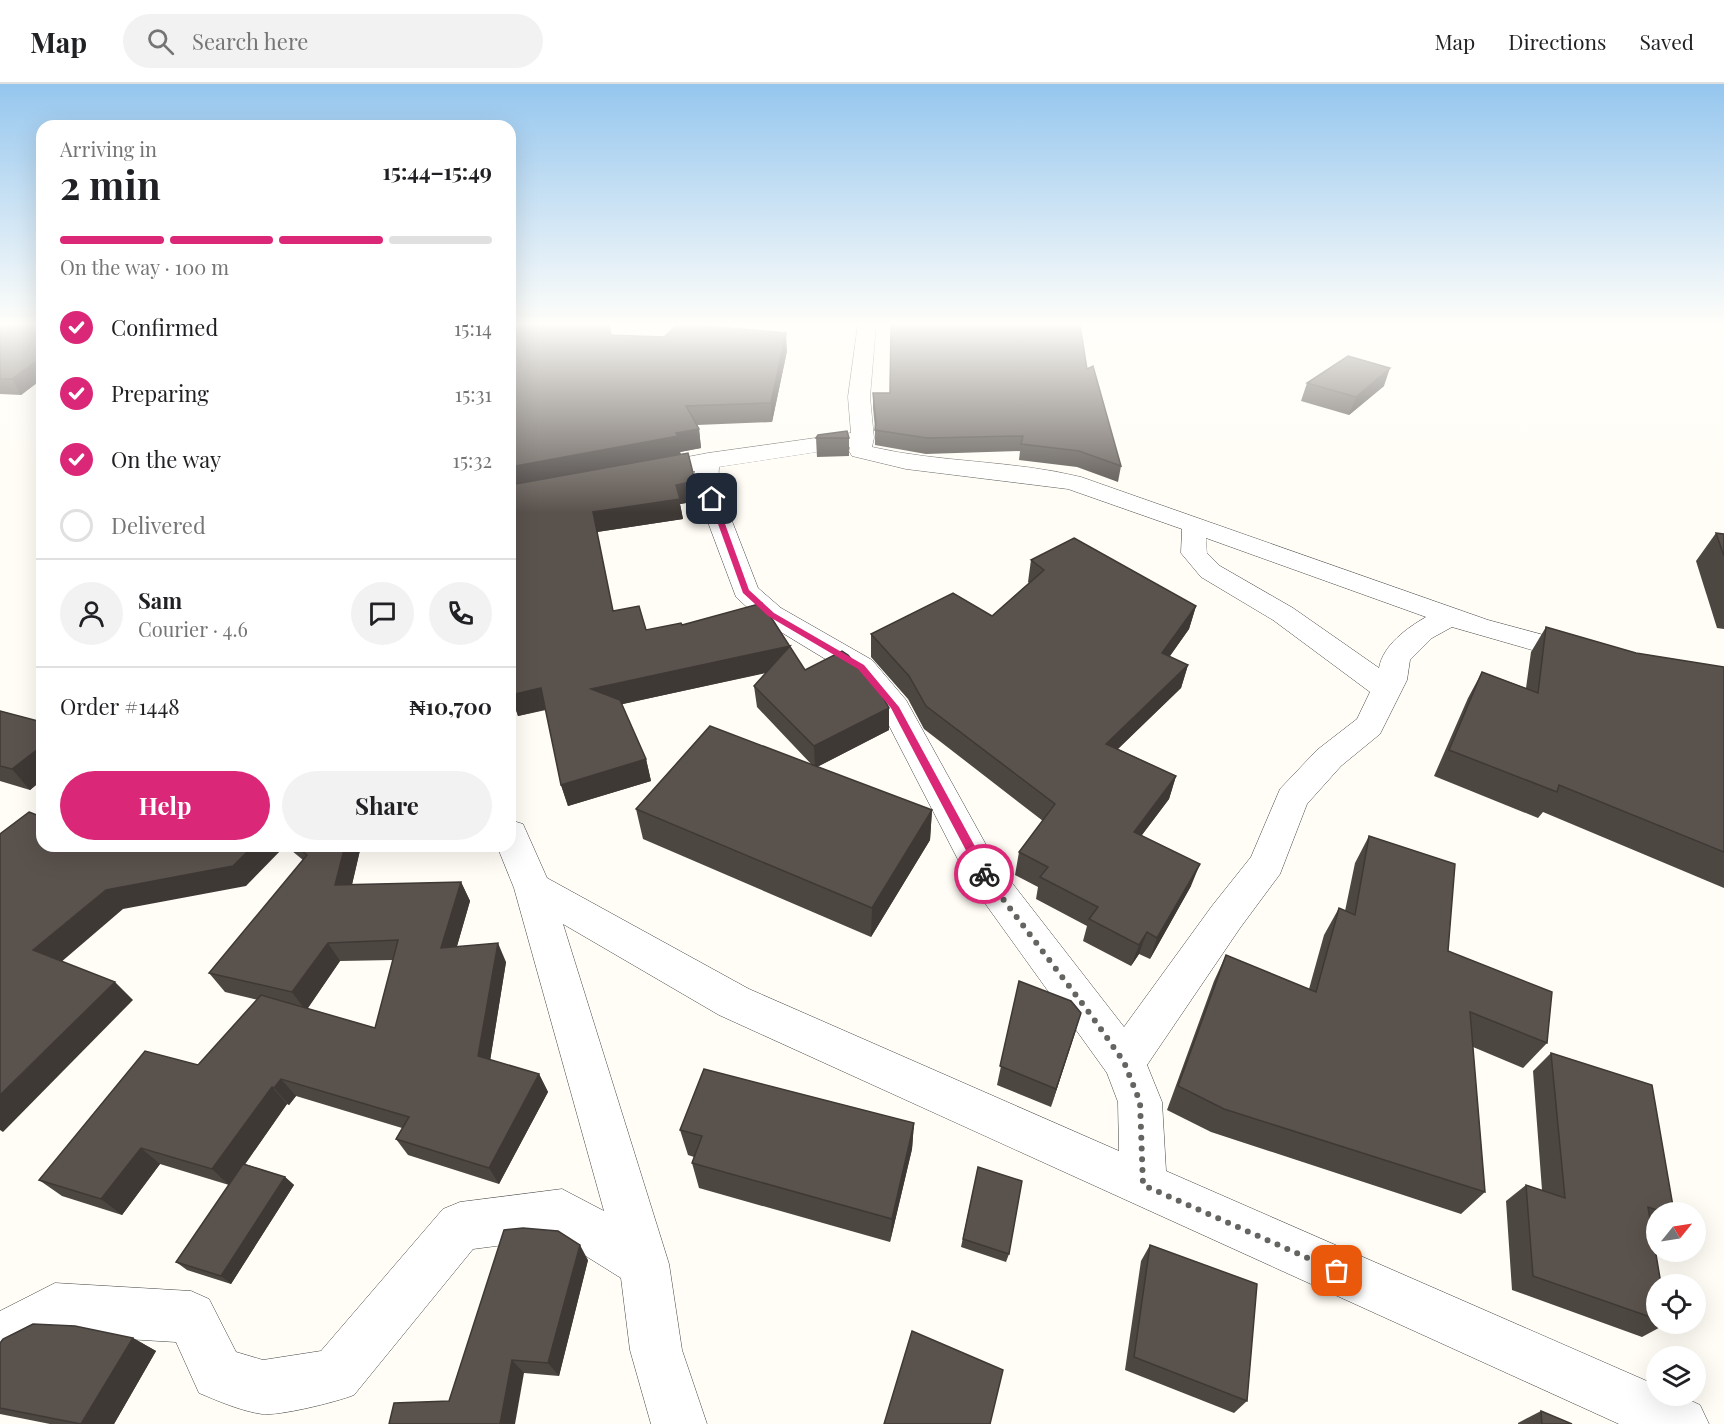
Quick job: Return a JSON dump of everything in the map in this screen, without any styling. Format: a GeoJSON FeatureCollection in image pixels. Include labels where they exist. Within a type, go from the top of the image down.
{"type":"FeatureCollection","features":[{"type":"Feature","properties":{"kind":"street"},"geometry":{"type":"LineString","coordinates":[[860,388],[863,438],[860,451],[906,462],[1073,482],[1450,616],[1608,663]]}},
{"type":"Feature","properties":{"kind":"street"},"geometry":{"type":"LineString","coordinates":[[627,475],[708,460],[863,438]]}},
{"type":"Feature","properties":{"kind":"street"},"geometry":{"type":"LineString","coordinates":[[708,460],[706,485],[746,591],[771,614],[861,667],[895,707],[982,871],[1124,1062],[1140,1102],[1143,1185]]}},
{"type":"Feature","properties":{"kind":"street"},"geometry":{"type":"LineString","coordinates":[[1195,525],[1193,542],[1195,555],[1208,569],[1268,603],[1353,662],[1387,690]]}},
{"type":"Feature","properties":{"kind":"street"},"geometry":{"type":"LineString","coordinates":[[1124,1062],[1226,917],[1267,864],[1292,798],[1329,758],[1369,726],[1392,680],[1396,657],[1422,632],[1450,616]]}},
{"type":"Feature","properties":{"kind":"street"},"geometry":{"type":"LineString","coordinates":[[516,848],[533,888],[644,1264],[656,1350],[679,1424]]}},
{"type":"Feature","properties":{"kind":"street"},"geometry":{"type":"LineString","coordinates":[[533,888],[734,1002],[1681,1424]]}},
{"type":"Feature","properties":{"kind":"street"},"geometry":{"type":"LineString","coordinates":[[0,1345],[9,1334],[55,1309],[191,1317],[218,1374],[263,1387],[335,1376],[460,1226],[562,1213],[644,1264]]}},
{"type":"Feature","properties":{"kind":"building"},"geometry":{"type":"Polygon","coordinates":[[[516,388],[774,388],[771,403],[686,406],[699,429],[676,433],[678,436],[516,466],[516,388]]]}},
{"type":"Feature","properties":{"kind":"building"},"geometry":{"type":"Polygon","coordinates":[[[890,388],[1099,388],[1121,466],[1079,451],[1021,444],[1023,436],[927,438],[875,430],[873,393],[890,393],[890,388]]]}},
{"type":"Feature","properties":{"kind":"building"},"geometry":{"type":"Polygon","coordinates":[[[1323,388],[1367,388],[1356,397],[1323,388]]]}},
{"type":"Feature","properties":{"kind":"building"},"geometry":{"type":"Polygon","coordinates":[[[847,431],[849,438],[816,438],[818,435],[847,431]]]}},
{"type":"Feature","properties":{"kind":"building"},"geometry":{"type":"Polygon","coordinates":[[[688,453],[695,481],[676,485],[680,499],[593,512],[613,611],[639,606],[646,630],[681,623],[682,625],[762,603],[790,646],[591,689],[620,700],[646,759],[561,785],[541,688],[516,694],[516,484],[688,453]]]}},
{"type":"Feature","properties":{"kind":"building"},"geometry":{"type":"Polygon","coordinates":[[[1716,533],[1724,534],[1724,556],[1716,533]]]}},
{"type":"Feature","properties":{"kind":"building"},"geometry":{"type":"Polygon","coordinates":[[[1074,538],[1196,606],[1162,653],[1188,665],[1106,744],[1176,776],[1134,832],[1200,864],[1157,938],[1147,932],[1139,945],[1089,919],[1098,907],[1040,877],[1048,867],[1019,852],[1055,804],[926,706],[909,676],[871,634],[953,593],[992,616],[1044,570],[1031,560],[1074,538]]]}},
{"type":"Feature","properties":{"kind":"building"},"geometry":{"type":"Polygon","coordinates":[[[1546,627],[1636,653],[1724,667],[1724,852],[1559,785],[1557,792],[1449,750],[1482,672],[1538,693],[1546,627]]]}},
{"type":"Feature","properties":{"kind":"building"},"geometry":{"type":"Polygon","coordinates":[[[790,646],[805,670],[842,651],[880,692],[889,708],[814,746],[754,686],[790,646]]]}},
{"type":"Feature","properties":{"kind":"building"},"geometry":{"type":"Polygon","coordinates":[[[0,711],[36,720],[36,751],[12,769],[0,766],[0,711]]]}},
{"type":"Feature","properties":{"kind":"building"},"geometry":{"type":"Polygon","coordinates":[[[710,726],[932,810],[872,908],[636,809],[710,726]]]}},
{"type":"Feature","properties":{"kind":"building"},"geometry":{"type":"Polygon","coordinates":[[[29,812],[36,815],[36,852],[247,852],[233,866],[106,890],[33,950],[115,982],[0,1095],[0,834],[29,812]]]}},
{"type":"Feature","properties":{"kind":"building"},"geometry":{"type":"Polygon","coordinates":[[[1369,836],[1455,864],[1448,951],[1552,992],[1547,1043],[1470,1012],[1485,1192],[1224,1109],[1178,1086],[1226,955],[1316,992],[1339,908],[1355,915],[1369,836]]]}},
{"type":"Feature","properties":{"kind":"building"},"geometry":{"type":"Polygon","coordinates":[[[303,852],[343,852],[335,885],[461,882],[441,948],[498,943],[478,1056],[539,1074],[489,1168],[396,1139],[409,1117],[281,1079],[274,1088],[272,1087],[212,1169],[141,1148],[101,1199],[39,1180],[145,1051],[198,1065],[261,995],[375,1028],[398,940],[328,943],[292,992],[209,973],[307,855],[303,852]]]}},
{"type":"Feature","properties":{"kind":"building"},"geometry":{"type":"Polygon","coordinates":[[[1019,981],[1071,1001],[1081,1013],[1056,1089],[1000,1066],[1019,981]]]}},
{"type":"Feature","properties":{"kind":"building"},"geometry":{"type":"Polygon","coordinates":[[[1551,1053],[1652,1085],[1672,1202],[1646,1202],[1646,1262],[1657,1262],[1659,1274],[1646,1274],[1646,1316],[1533,1276],[1526,1185],[1565,1198],[1551,1053]]]}},
{"type":"Feature","properties":{"kind":"building"},"geometry":{"type":"Polygon","coordinates":[[[704,1069],[914,1123],[892,1219],[692,1163],[702,1136],[680,1130],[704,1069]]]}},
{"type":"Feature","properties":{"kind":"building"},"geometry":{"type":"Polygon","coordinates":[[[243,1164],[285,1177],[221,1276],[176,1262],[243,1164]]]}},
{"type":"Feature","properties":{"kind":"building"},"geometry":{"type":"Polygon","coordinates":[[[978,1167],[1022,1181],[1009,1254],[963,1239],[978,1167]]]}},
{"type":"Feature","properties":{"kind":"building"},"geometry":{"type":"Polygon","coordinates":[[[523,1228],[558,1231],[580,1245],[548,1363],[512,1360],[500,1424],[389,1424],[394,1403],[449,1401],[504,1230],[523,1228]]]}},
{"type":"Feature","properties":{"kind":"building"},"geometry":{"type":"Polygon","coordinates":[[[1150,1245],[1257,1284],[1247,1401],[1134,1357],[1150,1245]]]}},
{"type":"Feature","properties":{"kind":"building"},"geometry":{"type":"Polygon","coordinates":[[[33,1324],[75,1326],[133,1338],[81,1424],[0,1408],[0,1343],[3,1339],[33,1324]]]}},
{"type":"Feature","properties":{"kind":"building"},"geometry":{"type":"Polygon","coordinates":[[[912,1331],[1003,1370],[990,1424],[884,1424],[912,1331]]]}},
{"type":"Feature","properties":{"kind":"building"},"geometry":{"type":"Polygon","coordinates":[[[1541,1411],[1572,1424],[1542,1424],[1541,1411]]]}},
{"type":"Feature","properties":{"kind":"way so far"},"geometry":{"type":"LineString","coordinates":[[984,874],[1124,1062],[1140,1102],[1143,1185],[1337,1271]]}},
{"type":"Feature","properties":{"kind":"route"},"geometry":{"type":"LineString","coordinates":[[712,499],[746,591],[771,614],[861,667],[895,707],[920,758],[984,874]]}}]}
